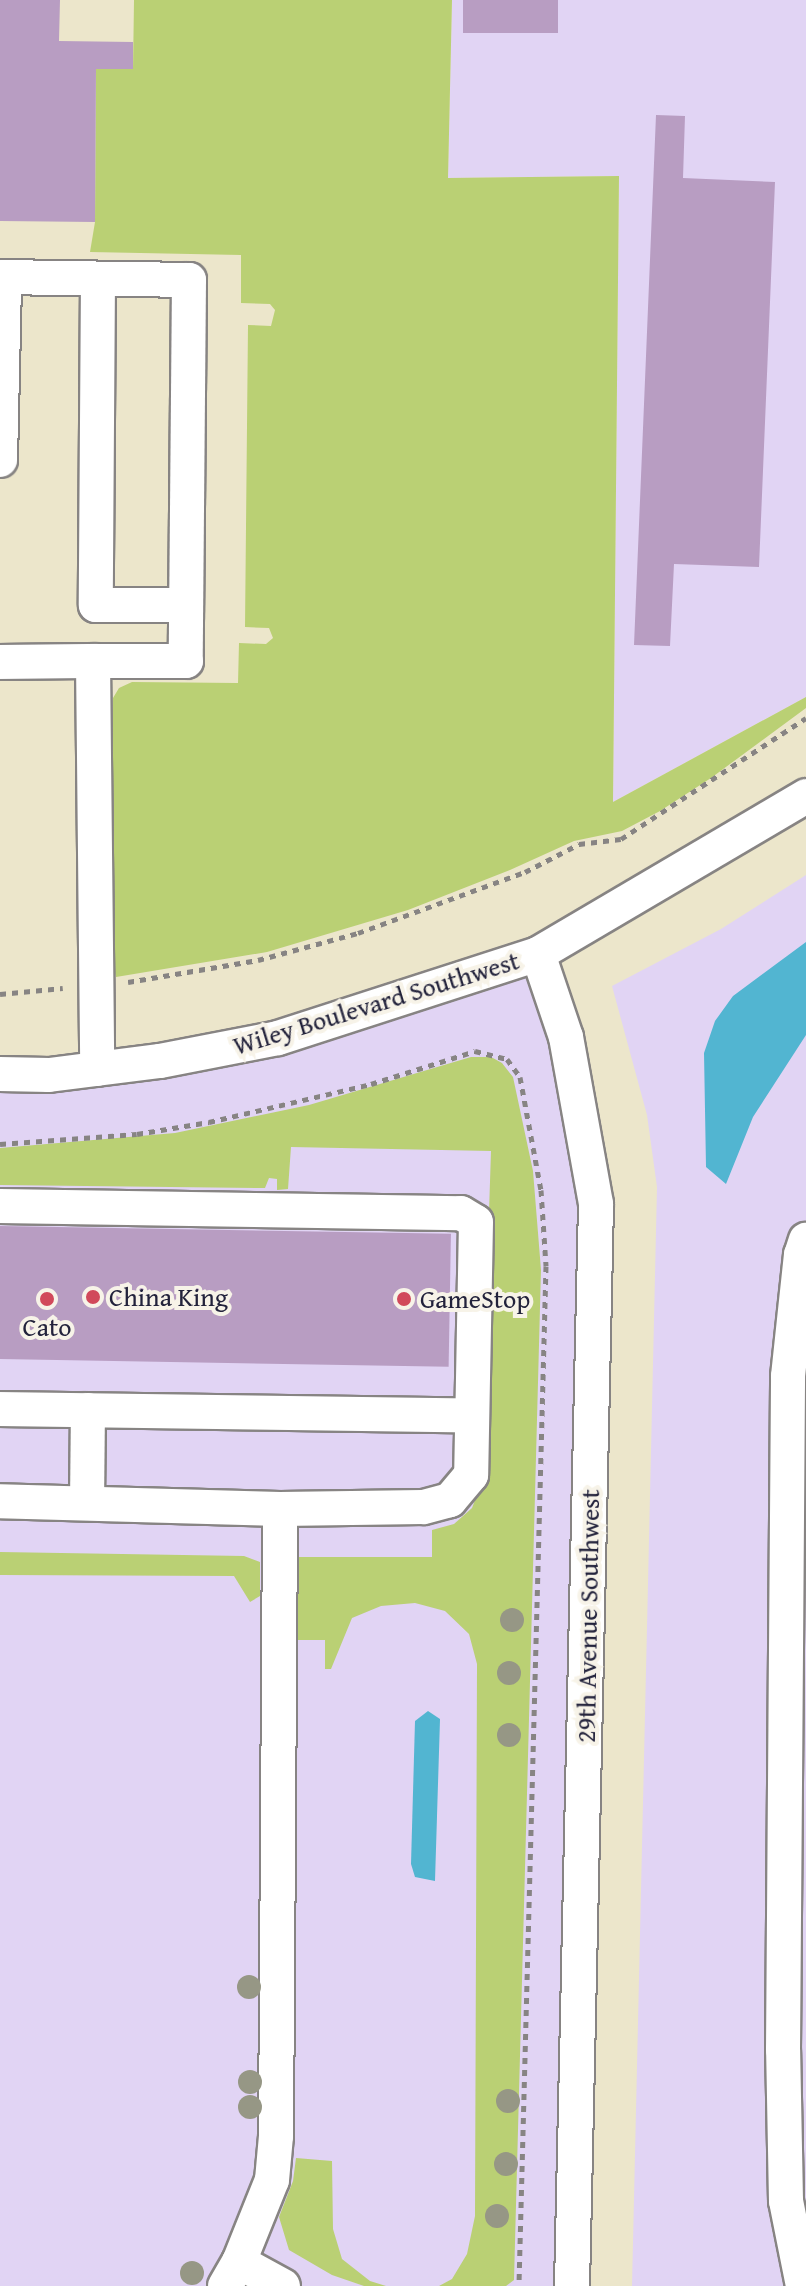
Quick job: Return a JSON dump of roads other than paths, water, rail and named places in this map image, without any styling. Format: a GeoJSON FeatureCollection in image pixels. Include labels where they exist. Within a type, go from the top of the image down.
{"type":"FeatureCollection","features":[{"type":"Feature","properties":{"kind":"street"},"geometry":{"type":"LineString","coordinates":[[0,460],[2,277],[189,280],[186,661],[0,662]]}},
{"type":"Feature","properties":{"kind":"street"},"geometry":{"type":"LineString","coordinates":[[98,279],[96,605],[186,605]]}},
{"type":"Feature","properties":{"kind":"street"},"geometry":{"type":"LineString","coordinates":[[93,661],[97,1069]]}},
{"type":"Feature","properties":{"kind":"street","name":"Wiley Boulevard Southwest"},"geometry":{"type":"LineString","coordinates":[[0,1074],[49,1075],[160,1061],[278,1038],[538,954],[806,796]]}},
{"type":"Feature","properties":{"kind":"street","name":"29th Avenue Southwest"},"geometry":{"type":"LineString","coordinates":[[538,954],[566,1037],[596,1204],[572,2286]]}},
{"type":"Feature","properties":{"kind":"street"},"geometry":{"type":"LineString","coordinates":[[0,1206],[461,1213],[476,1222],[471,1475],[450,1500],[423,1507],[280,1509],[0,1501]]}},
{"type":"Feature","properties":{"kind":"street"},"geometry":{"type":"LineString","coordinates":[[803,2286],[786,2201],[795,1935],[798,1501],[788,1376],[801,1255],[806,1240]]}},
{"type":"Feature","properties":{"kind":"street"},"geometry":{"type":"LineString","coordinates":[[0,1409],[472,1416]]}},
{"type":"Feature","properties":{"kind":"street"},"geometry":{"type":"LineString","coordinates":[[87,1503],[88,1410]]}},
{"type":"Feature","properties":{"kind":"street"},"geometry":{"type":"LineString","coordinates":[[280,1509],[276,2136],[272,2180],[232,2274],[283,2286]]}},
{"type":"Feature","properties":{"kind":"water"},"geometry":{"type":"Polygon","coordinates":[[[806,942],[806,1035],[753,1117],[726,1184],[706,1167],[704,1053],[715,1021],[733,996],[806,942]]]}},
{"type":"Feature","properties":{"kind":"water"},"geometry":{"type":"Polygon","coordinates":[[[428,1711],[440,1719],[435,1881],[415,1877],[411,1864],[415,1721],[428,1711]]]}},
{"type":"Feature","properties":{"kind":"place","name":"China King"},"geometry":{"type":"Point","coordinates":[93,1297]}},
{"type":"Feature","properties":{"kind":"place","name":"Cato"},"geometry":{"type":"Point","coordinates":[47,1299]}},
{"type":"Feature","properties":{"kind":"place","name":"GameStop"},"geometry":{"type":"Point","coordinates":[404,1299]}}]}
